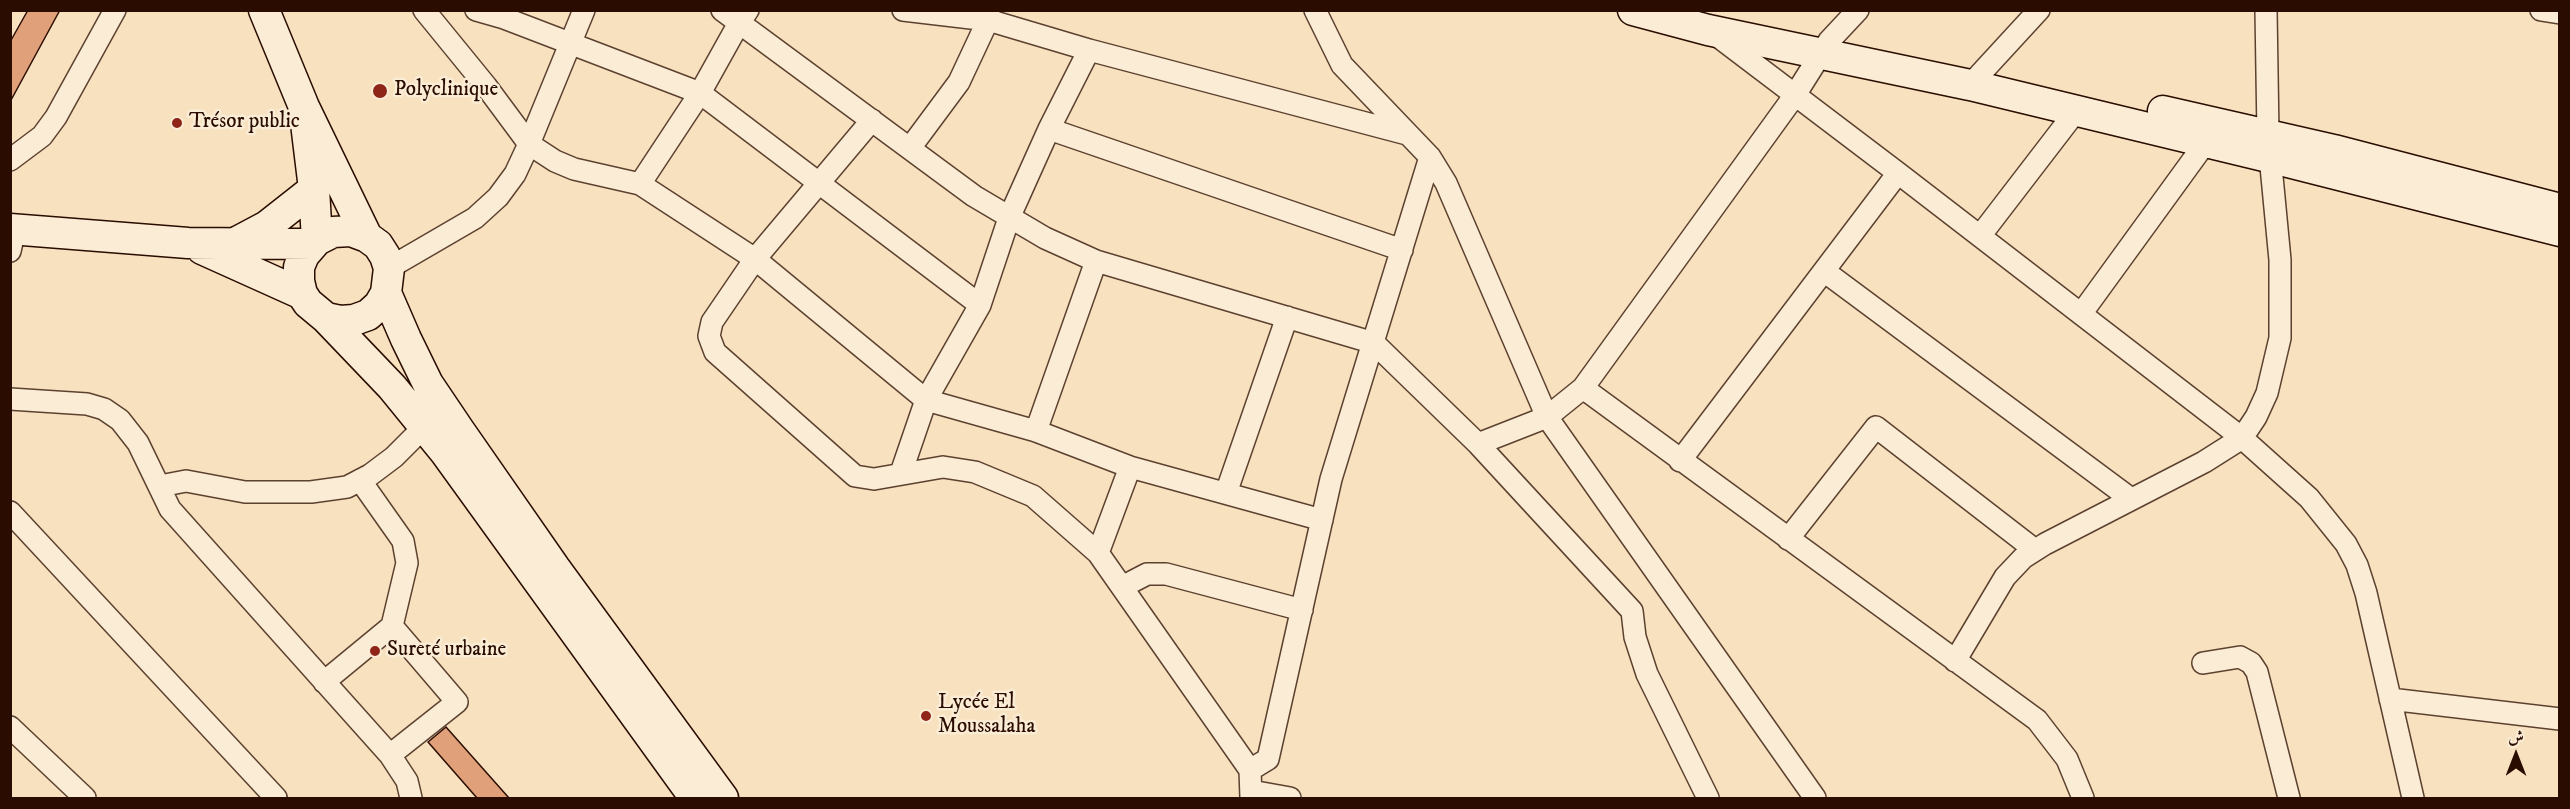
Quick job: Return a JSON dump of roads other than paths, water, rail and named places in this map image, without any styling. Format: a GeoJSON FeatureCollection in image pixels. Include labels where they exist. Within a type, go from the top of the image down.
{"type":"FeatureCollection","features":[{"type":"Feature","properties":{"kind":"main road"},"geometry":{"type":"LineString","coordinates":[[264,10],[304,106],[367,237]]}},
{"type":"Feature","properties":{"kind":"main road"},"geometry":{"type":"LineString","coordinates":[[1633,10],[1705,20],[1975,78],[2559,209]]}},
{"type":"Feature","properties":{"kind":"main road"},"geometry":{"type":"LineString","coordinates":[[1975,78],[2076,111],[2206,142],[2270,146],[2559,231]]}},
{"type":"Feature","properties":{"kind":"main road"},"geometry":{"type":"LineString","coordinates":[[304,106],[314,189],[314,242]]}},
{"type":"Feature","properties":{"kind":"main road"},"geometry":{"type":"LineString","coordinates":[[232,244],[267,226],[314,189]]}},
{"type":"Feature","properties":{"kind":"main road"},"geometry":{"type":"LineString","coordinates":[[695,798],[445,452],[385,380],[326,318],[308,303],[302,294],[299,267],[304,255],[314,242],[333,232],[351,231],[367,237],[378,245],[406,339],[428,384],[555,568],[723,798]]}},
{"type":"Feature","properties":{"kind":"main road"},"geometry":{"type":"LineString","coordinates":[[12,236],[232,244],[314,242]]}},
{"type":"Feature","properties":{"kind":"main road"},"geometry":{"type":"LineString","coordinates":[[188,243],[302,294]]}},
{"type":"Feature","properties":{"kind":"main road"},"geometry":{"type":"LineString","coordinates":[[326,318],[340,321],[354,320],[373,310],[388,280]]}},
{"type":"Feature","properties":{"kind":"street"},"geometry":{"type":"LineString","coordinates":[[10,160],[42,136],[56,117],[115,10]]}},
{"type":"Feature","properties":{"kind":"street"},"geometry":{"type":"LineString","coordinates":[[424,10],[486,86],[529,144],[555,161],[574,169],[640,184],[755,259],[926,400],[1036,431],[1130,467],[1322,520]]}},
{"type":"Feature","properties":{"kind":"street"},"geometry":{"type":"LineString","coordinates":[[477,10],[504,18],[700,93],[980,305]]}},
{"type":"Feature","properties":{"kind":"street"},"geometry":{"type":"LineString","coordinates":[[388,280],[475,218],[498,197],[515,174],[584,10]]}},
{"type":"Feature","properties":{"kind":"street"},"geometry":{"type":"LineString","coordinates":[[722,10],[744,17],[872,120],[974,196],[1045,238],[1096,261],[1374,343],[1478,444],[1632,611],[1635,637],[1647,674],[1708,798]]}},
{"type":"Feature","properties":{"kind":"street"},"geometry":{"type":"LineString","coordinates":[[903,10],[989,15],[1089,50],[1407,134]]}},
{"type":"Feature","properties":{"kind":"street"},"geometry":{"type":"LineString","coordinates":[[1315,10],[1342,65],[1430,157],[1460,213],[1547,417],[1815,798]]}},
{"type":"Feature","properties":{"kind":"street"},"geometry":{"type":"LineString","coordinates":[[1478,444],[1547,417],[1583,388],[1795,95],[1825,47],[1858,10]]}},
{"type":"Feature","properties":{"kind":"street"},"geometry":{"type":"LineString","coordinates":[[1975,78],[2039,10]]}},
{"type":"Feature","properties":{"kind":"street"},"geometry":{"type":"LineString","coordinates":[[1955,661],[2005,577],[2023,558],[2204,462],[2242,438],[2256,417],[2267,393],[2280,338],[2280,260],[2270,146],[2266,10]]}},
{"type":"Feature","properties":{"kind":"street"},"geometry":{"type":"LineString","coordinates":[[2541,10],[2559,13]]}},
{"type":"Feature","properties":{"kind":"street"},"geometry":{"type":"LineString","coordinates":[[910,148],[959,82],[989,15]]}},
{"type":"Feature","properties":{"kind":"street"},"geometry":{"type":"LineString","coordinates":[[640,184],[700,93],[744,17]]}},
{"type":"Feature","properties":{"kind":"street"},"geometry":{"type":"LineString","coordinates":[[1705,20],[1795,95],[2242,438],[2309,498],[2346,544],[2357,565],[2366,593],[2413,798]]}},
{"type":"Feature","properties":{"kind":"street"},"geometry":{"type":"LineString","coordinates":[[901,473],[926,400],[980,305],[1009,218],[1049,129],[1089,50]]}},
{"type":"Feature","properties":{"kind":"street"},"geometry":{"type":"LineString","coordinates":[[1980,236],[2076,111]]}},
{"type":"Feature","properties":{"kind":"street"},"geometry":{"type":"LineString","coordinates":[[872,120],[755,259],[712,322],[709,336],[715,352],[855,476],[874,479],[943,467],[975,472],[1033,496],[1098,553],[1250,786],[1290,798]]}},
{"type":"Feature","properties":{"kind":"street"},"geometry":{"type":"LineString","coordinates":[[1049,129],[1402,250]]}},
{"type":"Feature","properties":{"kind":"street"},"geometry":{"type":"LineString","coordinates":[[2081,314],[2206,142]]}},
{"type":"Feature","properties":{"kind":"street"},"geometry":{"type":"LineString","coordinates":[[1250,786],[1268,759],[1331,478],[1430,157]]}},
{"type":"Feature","properties":{"kind":"street"},"geometry":{"type":"LineString","coordinates":[[1680,461],[1898,173]]}},
{"type":"Feature","properties":{"kind":"street"},"geometry":{"type":"LineString","coordinates":[[1036,431],[1096,261]]}},
{"type":"Feature","properties":{"kind":"street"},"geometry":{"type":"LineString","coordinates":[[1824,271],[2131,499]]}},
{"type":"Feature","properties":{"kind":"street"},"geometry":{"type":"LineString","coordinates":[[1226,493],[1287,317]]}},
{"type":"Feature","properties":{"kind":"street"},"geometry":{"type":"LineString","coordinates":[[1583,388],[2037,720],[2067,759],[2083,798]]}},
{"type":"Feature","properties":{"kind":"street"},"geometry":{"type":"LineString","coordinates":[[10,399],[87,404],[104,409],[120,420],[138,443],[170,510],[390,755],[407,781],[411,798]]}},
{"type":"Feature","properties":{"kind":"street"},"geometry":{"type":"LineString","coordinates":[[160,486],[186,481],[245,492],[311,492],[347,487],[394,457],[424,426]]}},
{"type":"Feature","properties":{"kind":"street"},"geometry":{"type":"LineString","coordinates":[[1788,539],[1876,427],[2035,550]]}},
{"type":"Feature","properties":{"kind":"street"},"geometry":{"type":"LineString","coordinates":[[1098,553],[1130,467]]}},
{"type":"Feature","properties":{"kind":"street"},"geometry":{"type":"LineString","coordinates":[[324,682],[392,626],[407,563],[403,541],[360,480]]}},
{"type":"Feature","properties":{"kind":"street"},"geometry":{"type":"LineString","coordinates":[[10,512],[276,798]]}},
{"type":"Feature","properties":{"kind":"street"},"geometry":{"type":"LineString","coordinates":[[1122,587],[1147,574],[1166,574],[1302,610]]}},
{"type":"Feature","properties":{"kind":"street"},"geometry":{"type":"LineString","coordinates":[[390,755],[457,702],[392,626]]}},
{"type":"Feature","properties":{"kind":"street"},"geometry":{"type":"LineString","coordinates":[[2204,663],[2240,657],[2251,663],[2256,672],[2289,798]]}},
{"type":"Feature","properties":{"kind":"street"},"geometry":{"type":"LineString","coordinates":[[2390,699],[2559,719]]}},
{"type":"Feature","properties":{"kind":"street"},"geometry":{"type":"LineString","coordinates":[[10,727],[85,798]]}},
{"type":"Feature","properties":{"kind":"place","name":"Polyclinique"},"geometry":{"type":"Point","coordinates":[380,91]}},
{"type":"Feature","properties":{"kind":"place","name":"Trésor public"},"geometry":{"type":"Point","coordinates":[177,123]}},
{"type":"Feature","properties":{"kind":"place","name":"Sureté urbaine"},"geometry":{"type":"Point","coordinates":[375,651]}},
{"type":"Feature","properties":{"kind":"place","name":"Lycée El Moussalaha"},"geometry":{"type":"Point","coordinates":[926,716]}}]}
